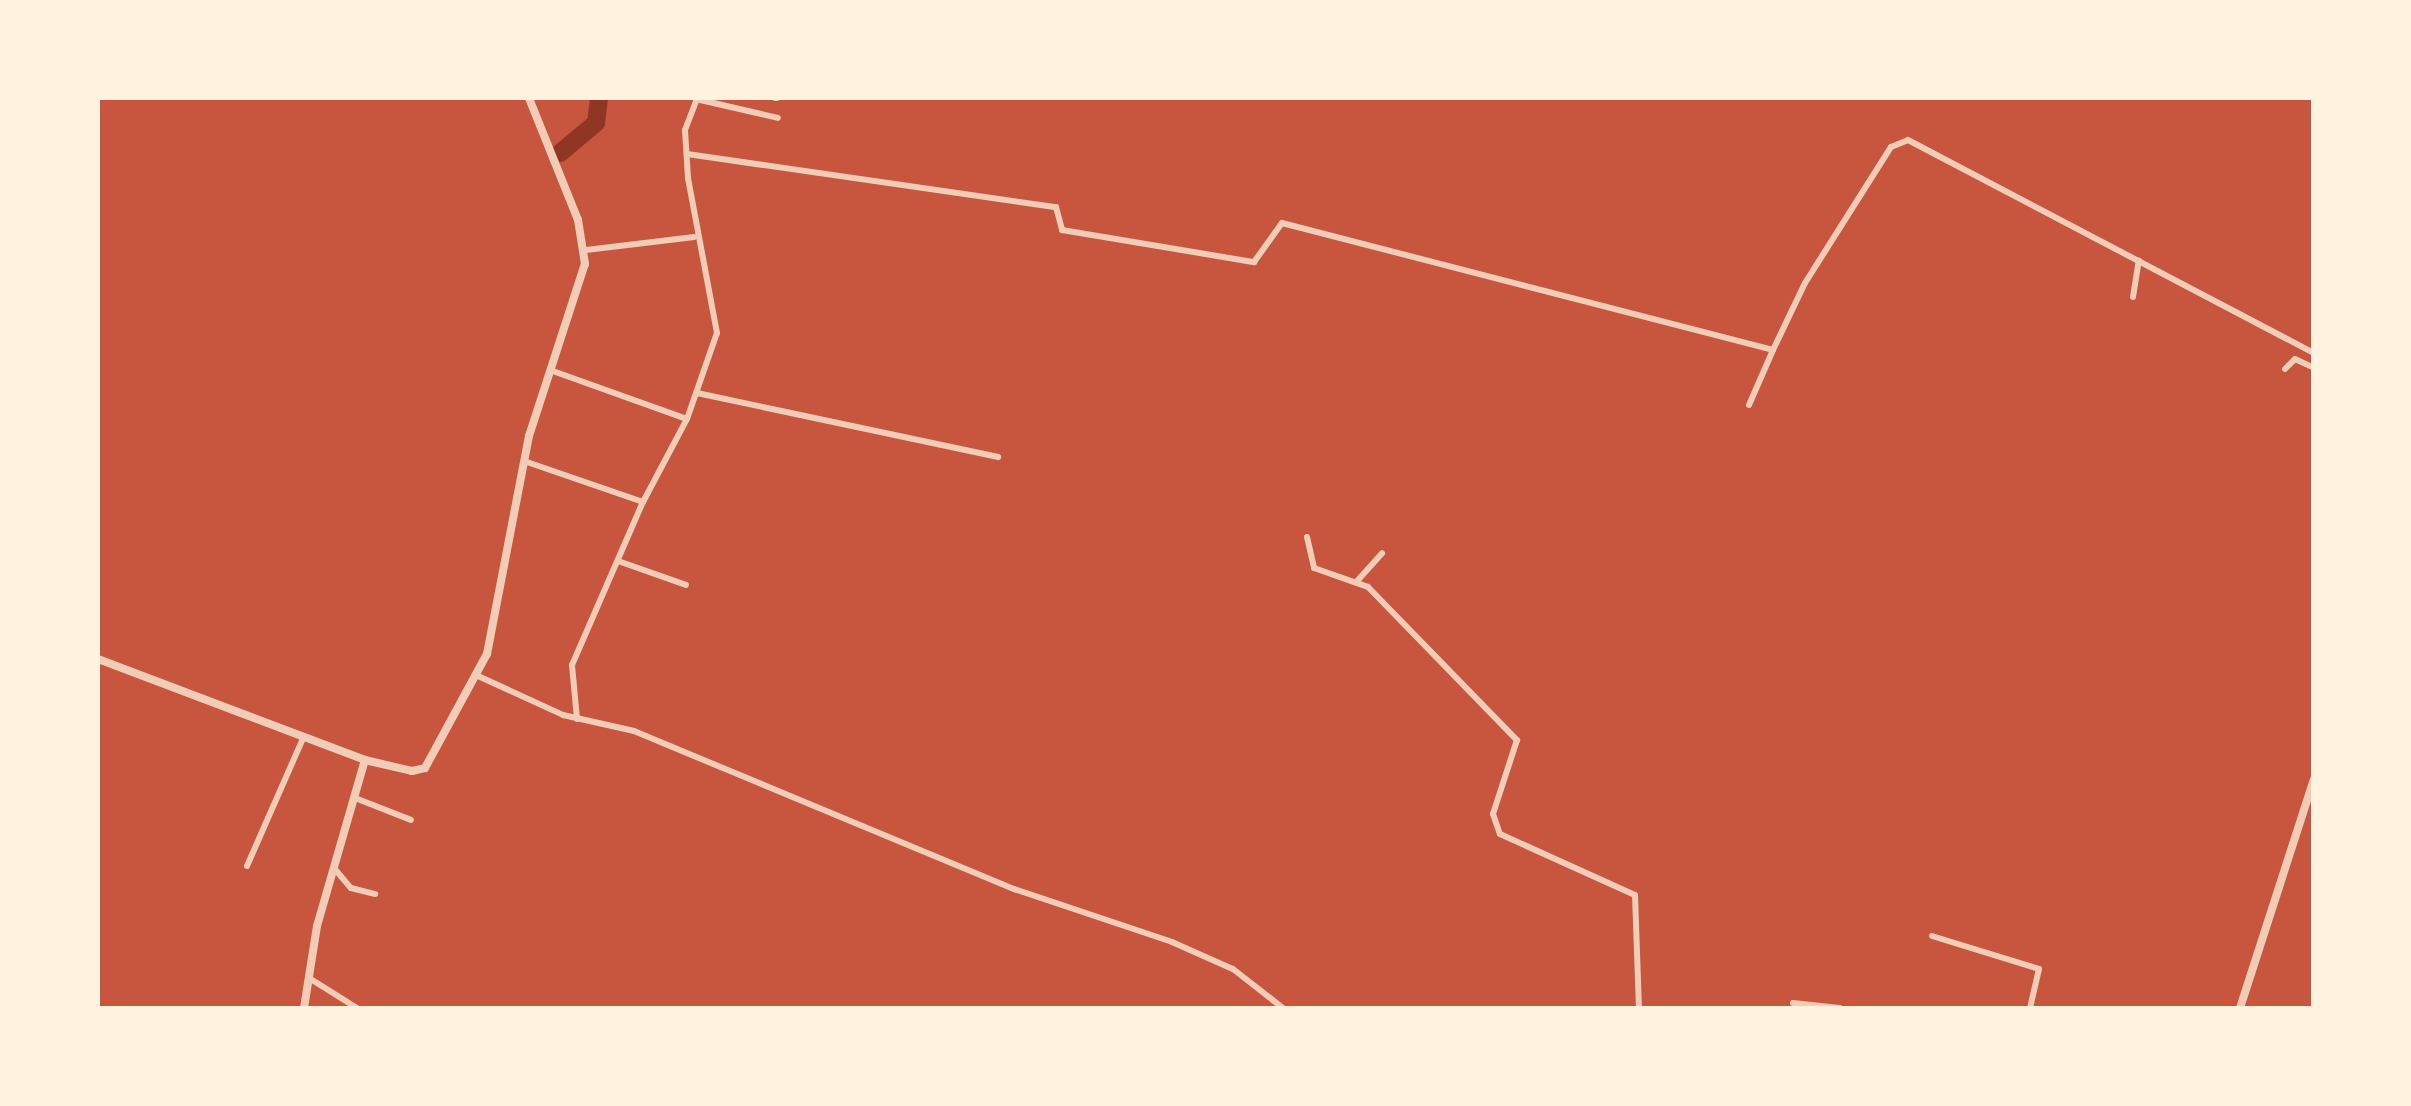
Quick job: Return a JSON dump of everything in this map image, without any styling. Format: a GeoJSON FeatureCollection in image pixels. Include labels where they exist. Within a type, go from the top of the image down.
{"type":"FeatureCollection","features":[{"type":"Feature","properties":{"kind":"street"},"geometry":{"type":"LineString","coordinates":[[98,660],[366,760],[412,771],[426,768],[478,676],[489,647],[524,461],[586,250],[529,98]]}},
{"type":"Feature","properties":{"kind":"street"},"geometry":{"type":"LineString","coordinates":[[577,719],[570,673],[642,502],[687,419],[717,320],[694,237],[685,130],[697,98],[778,118]]}},
{"type":"Feature","properties":{"kind":"street"},"geometry":{"type":"LineString","coordinates":[[1750,405],[1805,282],[1898,141],[1916,141],[1953,158],[2314,353]]}},
{"type":"Feature","properties":{"kind":"street"},"geometry":{"type":"LineString","coordinates":[[686,154],[1056,207],[1062,230],[1254,262],[1282,223],[1773,350]]}},
{"type":"Feature","properties":{"kind":"street"},"geometry":{"type":"LineString","coordinates":[[586,250],[694,237]]}},
{"type":"Feature","properties":{"kind":"street"},"geometry":{"type":"LineString","coordinates":[[2133,296],[2139,260]]}},
{"type":"Feature","properties":{"kind":"street"},"geometry":{"type":"LineString","coordinates":[[2285,368],[2295,359],[2314,368]]}},
{"type":"Feature","properties":{"kind":"street"},"geometry":{"type":"LineString","coordinates":[[550,370],[687,419]]}},
{"type":"Feature","properties":{"kind":"street"},"geometry":{"type":"LineString","coordinates":[[698,392],[998,457]]}},
{"type":"Feature","properties":{"kind":"street"},"geometry":{"type":"LineString","coordinates":[[524,461],[642,502]]}},
{"type":"Feature","properties":{"kind":"street"},"geometry":{"type":"LineString","coordinates":[[1308,537],[1314,568],[1358,580],[1517,740],[1493,814],[1500,834],[1635,895],[1639,1008]]}},
{"type":"Feature","properties":{"kind":"street"},"geometry":{"type":"LineString","coordinates":[[1358,580],[1382,553]]}},
{"type":"Feature","properties":{"kind":"street"},"geometry":{"type":"LineString","coordinates":[[618,561],[686,585]]}},
{"type":"Feature","properties":{"kind":"street"},"geometry":{"type":"LineString","coordinates":[[478,676],[577,719],[634,732],[1014,889],[1172,942],[1233,968],[1283,1008]]}},
{"type":"Feature","properties":{"kind":"street"},"geometry":{"type":"LineString","coordinates":[[248,866],[304,735]]}},
{"type":"Feature","properties":{"kind":"street"},"geometry":{"type":"LineString","coordinates":[[304,1008],[334,868],[366,760]]}},
{"type":"Feature","properties":{"kind":"street"},"geometry":{"type":"LineString","coordinates":[[2240,1008],[2314,779]]}},
{"type":"Feature","properties":{"kind":"street"},"geometry":{"type":"LineString","coordinates":[[355,798],[411,820]]}},
{"type":"Feature","properties":{"kind":"street"},"geometry":{"type":"LineString","coordinates":[[334,868],[346,884],[375,894]]}},
{"type":"Feature","properties":{"kind":"street"},"geometry":{"type":"LineString","coordinates":[[1932,936],[2038,969],[2030,1008]]}},
{"type":"Feature","properties":{"kind":"street"},"geometry":{"type":"LineString","coordinates":[[308,978],[357,1008]]}},
{"type":"Feature","properties":{"kind":"street"},"geometry":{"type":"LineString","coordinates":[[1793,1003],[1840,1008]]}},
{"type":"Feature","properties":{"kind":"waterway"},"geometry":{"type":"LineString","coordinates":[[560,153],[596,123],[599,98]]}}]}
